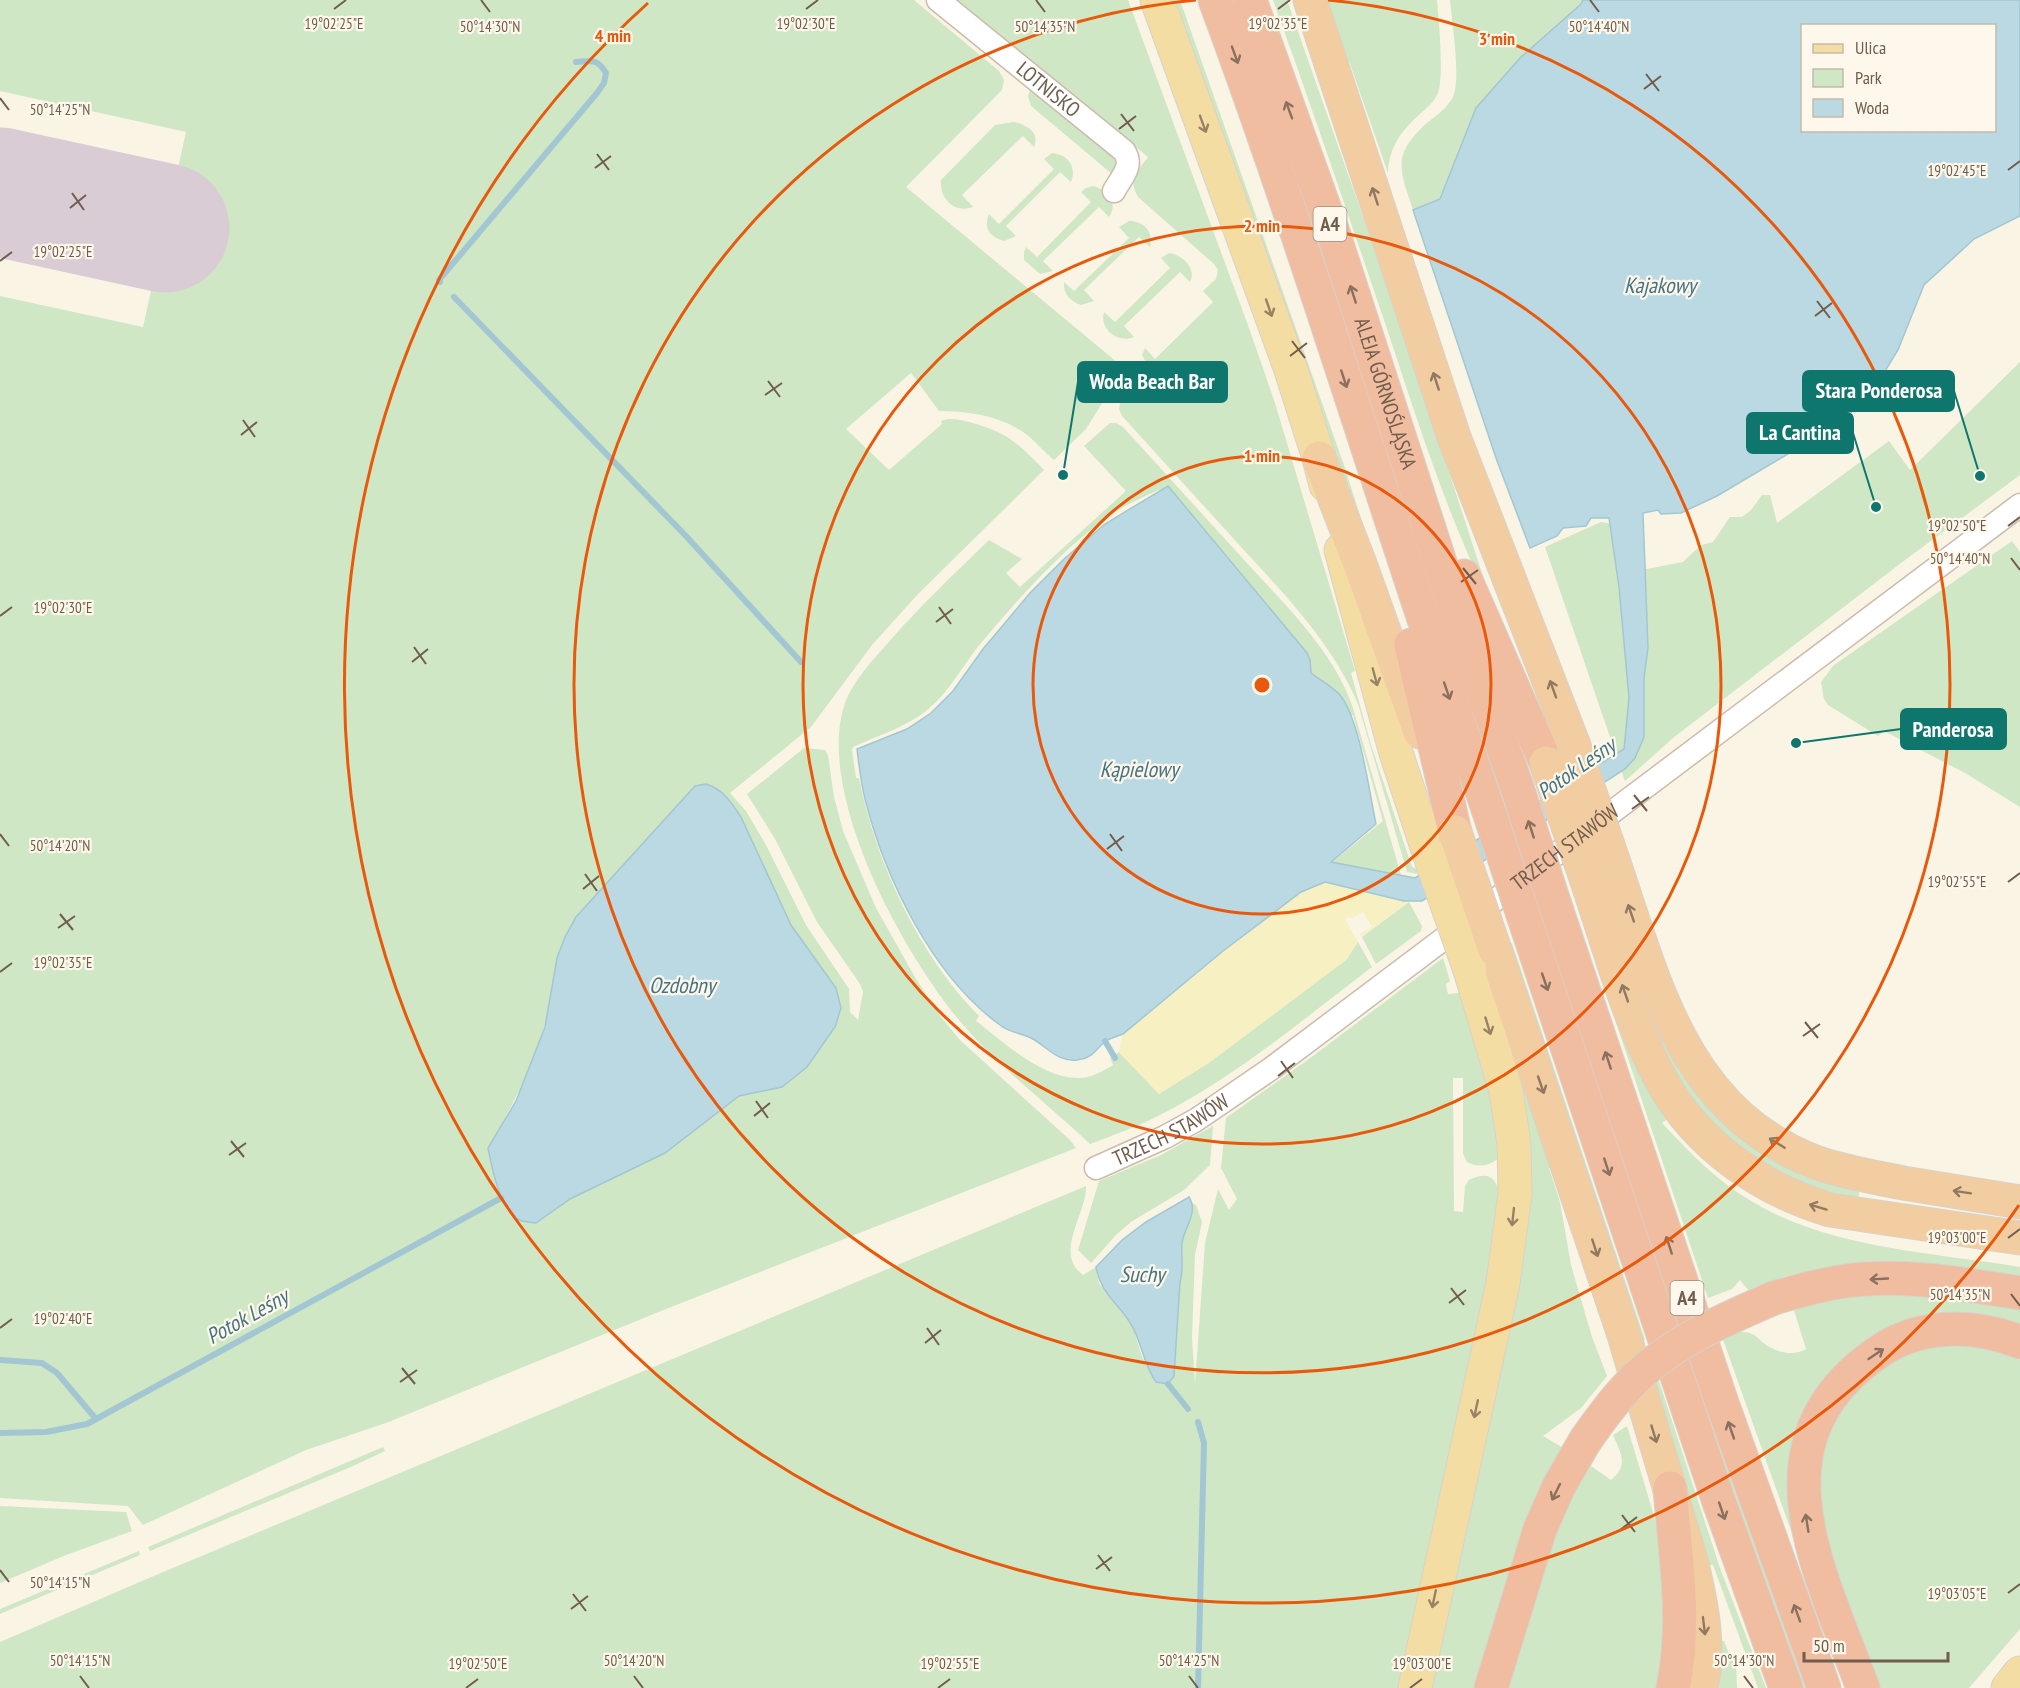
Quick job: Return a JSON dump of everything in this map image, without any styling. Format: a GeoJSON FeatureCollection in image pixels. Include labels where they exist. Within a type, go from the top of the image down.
{"type":"FeatureCollection","features":[{"type":"Feature","properties":{"kind":"highway","name":"A4"},"geometry":{"type":"LineString","coordinates":[[1215,0],[1300,242],[1446,689],[1719,1503],[1786,1688]]}},
{"type":"Feature","properties":{"kind":"highway","name":"ALEJA GÓRNOŚLĄSKA"},"geometry":{"type":"LineString","coordinates":[[1250,0],[1334,235],[1474,668],[1517,787],[1726,1414],[1824,1688]]}},
{"type":"Feature","properties":{"kind":"highway"},"geometry":{"type":"LineString","coordinates":[[1311,0],[1454,437],[1573,743],[1658,990],[1673,1027],[1704,1077],[1741,1118],[1788,1150],[1825,1165],[1870,1177],[2020,1202]]}},
{"type":"Feature","properties":{"kind":"highway"},"geometry":{"type":"LineString","coordinates":[[1362,436],[1455,832],[1482,960],[1585,1215],[1670,1488],[1701,1602],[1706,1648],[1701,1688]]}},
{"type":"Feature","properties":{"kind":"highway"},"geometry":{"type":"LineString","coordinates":[[1454,437],[1468,510],[1488,582],[1546,763],[1634,1020],[1664,1085],[1679,1106],[1731,1160],[1753,1176],[1808,1203],[1830,1210],[2020,1238]]}},
{"type":"Feature","properties":{"kind":"highway"},"geometry":{"type":"LineString","coordinates":[[1402,450],[1469,587],[1546,763]]}},
{"type":"Feature","properties":{"kind":"highway"},"geometry":{"type":"LineString","coordinates":[[1319,458],[1360,564],[1455,832]]}},
{"type":"Feature","properties":{"kind":"highway"},"geometry":{"type":"LineString","coordinates":[[1491,1688],[1531,1551],[1559,1486],[1585,1441],[1629,1384],[1656,1361],[1712,1326],[1774,1298],[1847,1280],[1900,1278],[2020,1293]]}},
{"type":"Feature","properties":{"kind":"highway"},"geometry":{"type":"LineString","coordinates":[[1863,1688],[1822,1579],[1809,1536],[1803,1479],[1806,1453],[1819,1415],[1830,1397],[1869,1359],[1887,1346],[1907,1337],[1933,1331],[1978,1330],[2020,1342]]}},
{"type":"Feature","properties":{"kind":"highway"},"geometry":{"type":"LineString","coordinates":[[1670,1488],[1680,1637],[1678,1667],[1673,1688]]}},
{"type":"Feature","properties":{"kind":"main road"},"geometry":{"type":"LineString","coordinates":[[1158,0],[1275,325],[1319,458],[1384,711],[1429,853],[1482,960],[1506,1091],[1514,1144],[1515,1194],[1503,1283],[1414,1688]]}},
{"type":"Feature","properties":{"kind":"main road"},"geometry":{"type":"LineString","coordinates":[[2008,1688],[2020,1673]]}},
{"type":"Feature","properties":{"kind":"street","name":"LOTNISKO"},"geometry":{"type":"LineString","coordinates":[[938,0],[1124,151],[1129,158],[1128,166],[1114,191]]}},
{"type":"Feature","properties":{"kind":"street","name":"TRZECH STAWÓW"},"geometry":{"type":"LineString","coordinates":[[1096,1168],[1165,1137],[1196,1120],[1272,1068],[2020,505]]}},
{"type":"Feature","properties":{"kind":"green space"},"geometry":{"type":"Polygon","coordinates":[[[0,0],[914,0],[999,71],[1004,80],[1002,90],[906,187],[1118,363],[1120,374],[1086,429],[1054,460],[1026,434],[1006,423],[962,412],[939,411],[911,373],[846,429],[889,470],[942,424],[941,421],[962,420],[1003,434],[1044,470],[918,594],[872,645],[811,727],[730,793],[746,811],[766,845],[806,925],[849,989],[850,1012],[858,1020],[863,992],[860,984],[817,922],[775,839],[747,794],[804,748],[825,750],[828,755],[834,797],[843,831],[876,908],[916,979],[941,1017],[960,1040],[1076,1148],[666,1309],[386,1423],[306,1450],[143,1525],[128,1506],[0,1498],[0,296],[143,327],[186,132],[0,91],[0,0]],[[741,817],[565,937],[539,1043],[520,1089],[488,1148],[536,1223],[570,1199],[665,1153],[739,1096],[782,1087],[836,988],[791,925],[741,817]]]}},
{"type":"Feature","properties":{"kind":"green space"},"geometry":{"type":"Polygon","coordinates":[[[954,0],[1128,0],[1275,403],[1355,671],[1351,673],[1371,745],[1412,867],[1417,869],[1418,874],[1407,872],[1358,704],[1335,661],[1291,602],[1122,416],[1119,409],[1120,403],[1147,365],[1142,355],[1145,348],[1155,359],[1213,302],[1203,291],[1216,279],[1218,270],[1138,197],[1133,180],[1148,157],[954,0]]]}},
{"type":"Feature","properties":{"kind":"green space"},"geometry":{"type":"Polygon","coordinates":[[[1169,0],[1180,0],[1345,468],[1381,582],[1169,0]]]}},
{"type":"Feature","properties":{"kind":"green space"},"geometry":{"type":"Polygon","coordinates":[[[1273,0],[1287,0],[1403,331],[1494,610],[1462,541],[1435,470],[1273,0]]]}},
{"type":"Feature","properties":{"kind":"green space"},"geometry":{"type":"Polygon","coordinates":[[[1322,0],[1437,0],[1441,61],[1438,93],[1397,140],[1391,155],[1388,173],[1349,61],[1343,63],[1322,0]]]}},
{"type":"Feature","properties":{"kind":"green space"},"geometry":{"type":"Polygon","coordinates":[[[1450,0],[1583,0],[1476,108],[1440,199],[1413,210],[1402,173],[1403,154],[1416,134],[1447,105],[1455,89],[1456,64],[1450,0]]]}},
{"type":"Feature","properties":{"kind":"green space"},"geometry":{"type":"Polygon","coordinates":[[[1030,90],[1033,90],[1112,154],[1115,169],[1112,174],[1031,106],[1028,96],[1030,90]]]}},
{"type":"Feature","properties":{"kind":"green space"},"geometry":{"type":"Polygon","coordinates":[[[1014,122],[1034,133],[1034,147],[1023,136],[962,195],[973,207],[960,208],[949,203],[942,193],[941,180],[995,125],[1014,122]]]}},
{"type":"Feature","properties":{"kind":"green space"},"geometry":{"type":"Polygon","coordinates":[[[1052,153],[1063,156],[1070,162],[1073,171],[1071,182],[1060,172],[1006,226],[1016,236],[1004,241],[992,235],[987,228],[989,214],[999,224],[1054,169],[1044,159],[1052,153]]]}},
{"type":"Feature","properties":{"kind":"green space"},"geometry":{"type":"Polygon","coordinates":[[[1093,186],[1103,190],[1110,197],[1113,206],[1109,217],[1099,207],[1043,261],[1053,271],[1040,274],[1024,260],[1026,247],[1037,257],[1091,202],[1081,192],[1093,186]]]}},
{"type":"Feature","properties":{"kind":"green space"},"geometry":{"type":"Polygon","coordinates":[[[1129,221],[1147,228],[1151,237],[1150,247],[1139,237],[1084,290],[1094,301],[1081,305],[1074,301],[1066,293],[1064,282],[1074,291],[1129,238],[1119,227],[1129,221]]]}},
{"type":"Feature","properties":{"kind":"green space"},"geometry":{"type":"Polygon","coordinates":[[[1169,253],[1187,263],[1192,272],[1190,282],[1180,272],[1124,326],[1134,337],[1128,339],[1111,334],[1104,324],[1104,312],[1115,322],[1170,268],[1161,258],[1169,253]]]}},
{"type":"Feature","properties":{"kind":"green space"},"geometry":{"type":"Polygon","coordinates":[[[2020,362],[2020,475],[1673,738],[1625,781],[1545,547],[1601,522],[1617,525],[1620,563],[1647,569],[1683,562],[1701,545],[1713,542],[1730,517],[1742,517],[1751,510],[1762,495],[1770,495],[1777,523],[1889,441],[1910,470],[2020,362]]]}},
{"type":"Feature","properties":{"kind":"green space"},"geometry":{"type":"Polygon","coordinates":[[[1110,423],[1123,427],[1291,611],[1320,646],[1352,705],[1401,875],[1389,875],[1332,862],[1383,821],[1353,715],[1339,694],[1311,673],[1307,653],[1168,486],[1118,510],[1086,534],[1054,563],[1009,610],[934,704],[910,722],[853,747],[856,778],[859,778],[866,809],[888,874],[902,905],[937,965],[979,1016],[976,1021],[1024,1058],[1065,1077],[1084,1078],[1113,1065],[1110,1058],[1119,1052],[1159,1094],[1346,960],[1358,942],[1372,967],[1214,1084],[1150,1120],[1090,1144],[973,1036],[948,1007],[922,969],[874,880],[855,832],[843,785],[839,741],[845,703],[863,672],[912,617],[989,540],[1022,559],[1006,573],[1020,587],[1126,491],[1084,446],[1110,423]]]}},
{"type":"Feature","properties":{"kind":"green space"},"geometry":{"type":"Polygon","coordinates":[[[2012,541],[2020,552],[2020,807],[1965,773],[1884,731],[1878,736],[1828,705],[1824,699],[1821,682],[1834,665],[2012,541]]]}},
{"type":"Feature","properties":{"kind":"green space"},"geometry":{"type":"Polygon","coordinates":[[[1606,881],[1667,1045],[1860,1188],[1858,1200],[1824,1192],[1795,1181],[1768,1166],[1723,1132],[1703,1112],[1683,1086],[1647,1017],[1606,881]]]}},
{"type":"Feature","properties":{"kind":"green space"},"geometry":{"type":"Polygon","coordinates":[[[1579,892],[1670,1117],[1662,1123],[1704,1165],[1751,1201],[1782,1217],[1814,1229],[1882,1246],[2020,1267],[2020,1280],[1836,1266],[1786,1276],[1748,1290],[1740,1280],[1732,1289],[1708,1298],[1573,894],[1579,892]]]}},
{"type":"Feature","properties":{"kind":"green space"},"geometry":{"type":"Polygon","coordinates":[[[1409,902],[1422,926],[1421,931],[1376,964],[1362,937],[1409,902]]]}},
{"type":"Feature","properties":{"kind":"green space"},"geometry":{"type":"Polygon","coordinates":[[[1512,943],[1645,1340],[1640,1345],[1507,946],[1512,943]]]}},
{"type":"Feature","properties":{"kind":"green space"},"geometry":{"type":"Polygon","coordinates":[[[1443,958],[1450,981],[1446,984],[1448,994],[1459,993],[1491,1085],[1499,1158],[1484,1165],[1467,1162],[1463,1154],[1463,1078],[1453,1078],[1454,1211],[1463,1212],[1465,1186],[1469,1180],[1488,1176],[1494,1180],[1497,1187],[1500,1222],[1402,1688],[0,1688],[0,1642],[1086,1186],[1071,1245],[1071,1256],[1075,1266],[1083,1275],[1096,1267],[1099,1283],[1133,1327],[1142,1357],[1156,1382],[1168,1384],[1174,1376],[1182,1244],[1192,1203],[1196,1205],[1202,1222],[1195,1255],[1192,1338],[1195,1384],[1205,1243],[1218,1189],[1229,1210],[1237,1199],[1221,1168],[1226,1118],[1443,958]]]}},
{"type":"Feature","properties":{"kind":"green space"},"geometry":{"type":"Polygon","coordinates":[[[1496,1003],[1556,1166],[1549,1168],[1560,1202],[1571,1265],[1592,1337],[1607,1376],[1581,1408],[1543,1436],[1568,1451],[1482,1688],[1427,1688],[1510,1325],[1496,1003]]]}},
{"type":"Feature","properties":{"kind":"green space"},"geometry":{"type":"Polygon","coordinates":[[[1213,1126],[1210,1165],[1184,1190],[1131,1222],[1091,1263],[1078,1250],[1099,1181],[1161,1155],[1213,1126]]]}},
{"type":"Feature","properties":{"kind":"green space"},"geometry":{"type":"Polygon","coordinates":[[[1899,1293],[1951,1298],[2020,1310],[2020,1330],[1874,1338],[1852,1351],[1832,1369],[1816,1391],[1804,1414],[1795,1440],[1790,1466],[1789,1492],[1792,1517],[1847,1688],[1721,1334],[1750,1333],[1774,1349],[1796,1353],[1806,1349],[1793,1307],[1830,1298],[1899,1293]]]}},
{"type":"Feature","properties":{"kind":"green space"},"geometry":{"type":"Polygon","coordinates":[[[1951,1343],[1999,1349],[2020,1360],[2020,1629],[1969,1688],[1877,1688],[1824,1541],[1818,1515],[1821,1442],[1850,1390],[1906,1353],[1951,1343]]]}},
{"type":"Feature","properties":{"kind":"green space"},"geometry":{"type":"Polygon","coordinates":[[[1693,1351],[1811,1688],[1803,1688],[1684,1358],[1693,1351]]]}},
{"type":"Feature","properties":{"kind":"green space"},"geometry":{"type":"Polygon","coordinates":[[[1658,1378],[1720,1568],[1766,1688],[1758,1688],[1713,1565],[1706,1565],[1650,1386],[1658,1378]]]}},
{"type":"Feature","properties":{"kind":"green space"},"geometry":{"type":"Polygon","coordinates":[[[1627,1426],[1654,1516],[1667,1579],[1663,1688],[1502,1688],[1551,1530],[1591,1466],[1611,1480],[1617,1474],[1622,1459],[1613,1435],[1627,1426]]]}},
{"type":"Feature","properties":{"kind":"green space"},"geometry":{"type":"Polygon","coordinates":[[[383,1447],[385,1451],[353,1466],[150,1551],[148,1547],[383,1447]]]}},
{"type":"Feature","properties":{"kind":"green space"},"geometry":{"type":"Polygon","coordinates":[[[0,1506],[126,1512],[132,1531],[66,1555],[0,1583],[0,1506]]]}},
{"type":"Feature","properties":{"kind":"green space"},"geometry":{"type":"Polygon","coordinates":[[[139,1551],[140,1555],[0,1614],[0,1609],[139,1551]]]}},
{"type":"Feature","properties":{"kind":"green space"},"geometry":{"type":"Polygon","coordinates":[[[1716,1639],[1724,1641],[1730,1656],[1736,1661],[1737,1688],[1714,1688],[1716,1639]]]}},
{"type":"Feature","properties":{"kind":"sand"},"geometry":{"type":"Polygon","coordinates":[[[1325,882],[1409,902],[1361,937],[1360,934],[1372,927],[1363,912],[1351,919],[1349,917],[1345,919],[1358,942],[1346,960],[1209,1063],[1159,1094],[1119,1052],[1123,1034],[1223,951],[1301,892],[1325,882]]]}},
{"type":"Feature","properties":{"kind":"water"},"geometry":{"type":"Polygon","coordinates":[[[1583,0],[2020,0],[2020,216],[1974,239],[1924,285],[1898,350],[1874,389],[1842,422],[1717,496],[1681,513],[1661,514],[1658,510],[1643,513],[1648,648],[1644,678],[1644,737],[1635,758],[1625,769],[1422,901],[1404,901],[1325,882],[1301,892],[1223,951],[1123,1034],[1106,1041],[1087,1057],[1077,1060],[1064,1059],[1033,1039],[1004,1028],[975,1004],[933,953],[914,923],[885,861],[864,793],[857,749],[907,729],[931,713],[953,691],[983,649],[1030,593],[1064,559],[1105,524],[1168,486],[1307,653],[1311,673],[1337,692],[1347,706],[1363,756],[1376,824],[1331,862],[1415,878],[1624,749],[1629,698],[1619,587],[1609,518],[1591,518],[1586,526],[1563,528],[1557,536],[1530,548],[1496,458],[1413,210],[1440,199],[1476,108],[1520,58],[1583,0]]]}},
{"type":"Feature","properties":{"kind":"water","name":"Ozdobny"},"geometry":{"type":"Polygon","coordinates":[[[706,784],[722,793],[741,817],[791,925],[836,988],[841,1008],[835,1027],[807,1067],[782,1087],[739,1096],[665,1153],[570,1199],[536,1223],[519,1220],[505,1205],[501,1196],[488,1148],[516,1101],[545,1027],[557,958],[565,937],[576,917],[695,786],[706,784]]]}},
{"type":"Feature","properties":{"kind":"water","name":"Suchy"},"geometry":{"type":"Polygon","coordinates":[[[1189,1197],[1192,1203],[1192,1214],[1182,1243],[1174,1376],[1168,1384],[1156,1382],[1145,1361],[1132,1326],[1106,1292],[1098,1277],[1096,1267],[1122,1240],[1146,1222],[1189,1197]]]}},
{"type":"Feature","properties":{"kind":"waterway"},"geometry":{"type":"LineString","coordinates":[[440,282],[439,280],[604,83],[606,73],[600,65],[590,61],[576,62]]}},
{"type":"Feature","properties":{"kind":"waterway"},"geometry":{"type":"LineString","coordinates":[[454,297],[685,535],[801,662]]}},
{"type":"Feature","properties":{"kind":"waterway"},"geometry":{"type":"LineString","coordinates":[[1105,1041],[1115,1058]]}},
{"type":"Feature","properties":{"kind":"waterway","name":"Potok Leśny"},"geometry":{"type":"LineString","coordinates":[[0,1433],[46,1432],[87,1424],[501,1198]]}},
{"type":"Feature","properties":{"kind":"waterway"},"geometry":{"type":"LineString","coordinates":[[0,1360],[42,1363],[57,1373],[96,1419]]}},
{"type":"Feature","properties":{"kind":"waterway"},"geometry":{"type":"LineString","coordinates":[[1168,1384],[1188,1409]]}},
{"type":"Feature","properties":{"kind":"waterway"},"geometry":{"type":"LineString","coordinates":[[1198,1422],[1204,1443],[1198,1688]]}},
{"type":"Feature","properties":{"kind":"runway"},"geometry":{"type":"LineString","coordinates":[[0,192],[165,228]]}},
{"type":"Feature","properties":{"kind":"place","name":"Woda Beach Bar"},"geometry":{"type":"Point","coordinates":[1063,475]}},
{"type":"Feature","properties":{"kind":"place","name":"Stara Ponderosa"},"geometry":{"type":"Point","coordinates":[1980,476]}},
{"type":"Feature","properties":{"kind":"place","name":"La Cantina"},"geometry":{"type":"Point","coordinates":[1876,507]}},
{"type":"Feature","properties":{"kind":"place","name":"Panderosa"},"geometry":{"type":"Point","coordinates":[1796,743]}},
{"type":"Feature","properties":{"kind":"water label","name":"Kajakowy"},"geometry":{"type":"Point","coordinates":[1660,285]}},
{"type":"Feature","properties":{"kind":"water label","name":"Kąpielowy"},"geometry":{"type":"Point","coordinates":[1139,769]}}]}
